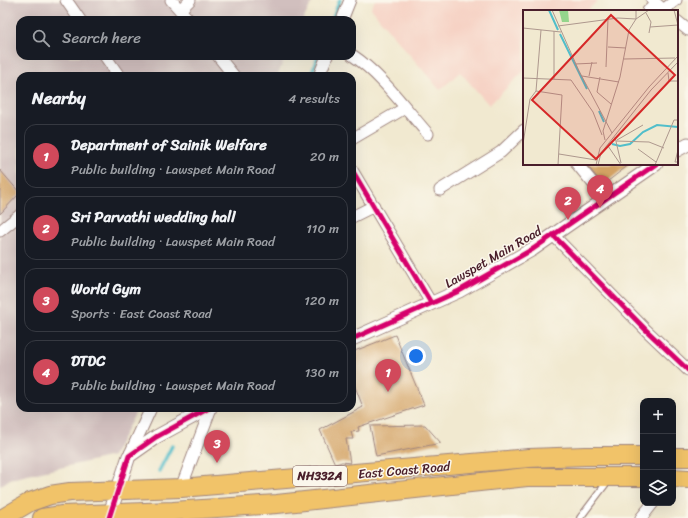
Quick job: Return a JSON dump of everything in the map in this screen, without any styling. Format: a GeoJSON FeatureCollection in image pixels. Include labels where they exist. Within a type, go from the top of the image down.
{"type":"FeatureCollection","features":[{"type":"Feature","properties":{"kind":"highway","name":"East Coast Road"},"geometry":{"type":"LineString","coordinates":[[3,518],[30,502],[50,495],[70,492],[180,488],[529,458],[640,456]]}},
{"type":"Feature","properties":{"kind":"highway"},"geometry":{"type":"LineString","coordinates":[[676,457],[688,457]]}},
{"type":"Feature","properties":{"kind":"highway","name":"East Coast Road"},"geometry":{"type":"LineString","coordinates":[[42,518],[62,515],[109,516],[171,514],[527,477],[640,477]]}},
{"type":"Feature","properties":{"kind":"highway"},"geometry":{"type":"LineString","coordinates":[[676,478],[688,479]]}},
{"type":"Feature","properties":{"kind":"street"},"geometry":{"type":"LineString","coordinates":[[66,0],[77,16]]}},
{"type":"Feature","properties":{"kind":"street"},"geometry":{"type":"LineString","coordinates":[[171,0],[185,16]]}},
{"type":"Feature","properties":{"kind":"street"},"geometry":{"type":"LineString","coordinates":[[180,10],[190,0]]}},
{"type":"Feature","properties":{"kind":"street"},"geometry":{"type":"LineString","coordinates":[[344,16],[350,0]]}},
{"type":"Feature","properties":{"kind":"street"},"geometry":{"type":"LineString","coordinates":[[657,7],[676,0]]}},
{"type":"Feature","properties":{"kind":"street"},"geometry":{"type":"LineString","coordinates":[[678,22],[688,30]]}},
{"type":"Feature","properties":{"kind":"street"},"geometry":{"type":"LineString","coordinates":[[356,58],[364,63],[428,134]]}},
{"type":"Feature","properties":{"kind":"street"},"geometry":{"type":"LineString","coordinates":[[108,60],[116,72]]}},
{"type":"Feature","properties":{"kind":"street"},"geometry":{"type":"LineString","coordinates":[[221,60],[231,72]]}},
{"type":"Feature","properties":{"kind":"street"},"geometry":{"type":"LineString","coordinates":[[321,72],[325,60]]}},
{"type":"Feature","properties":{"kind":"street"},"geometry":{"type":"LineString","coordinates":[[356,138],[405,108]]}},
{"type":"Feature","properties":{"kind":"street"},"geometry":{"type":"LineString","coordinates":[[440,190],[501,152],[523,131]]}},
{"type":"Feature","properties":{"kind":"street"},"geometry":{"type":"LineString","coordinates":[[678,149],[688,144]]}},
{"type":"Feature","properties":{"kind":"street"},"geometry":{"type":"LineString","coordinates":[[578,165],[606,199]]}},
{"type":"Feature","properties":{"kind":"street","name":"Lawspet Main Road"},"geometry":{"type":"LineString","coordinates":[[356,337],[459,291],[533,249],[655,165]]}},
{"type":"Feature","properties":{"kind":"street"},"geometry":{"type":"LineString","coordinates":[[356,177],[431,303]]}},
{"type":"Feature","properties":{"kind":"street"},"geometry":{"type":"LineString","coordinates":[[356,215],[374,206]]}},
{"type":"Feature","properties":{"kind":"street"},"geometry":{"type":"LineString","coordinates":[[0,231],[16,218]]}},
{"type":"Feature","properties":{"kind":"street"},"geometry":{"type":"LineString","coordinates":[[553,235],[646,330],[688,370]]}},
{"type":"Feature","properties":{"kind":"street"},"geometry":{"type":"LineString","coordinates":[[109,516],[129,456],[149,412]]}},
{"type":"Feature","properties":{"kind":"street"},"geometry":{"type":"LineString","coordinates":[[129,456],[156,437],[203,412]]}},
{"type":"Feature","properties":{"kind":"street"},"geometry":{"type":"LineString","coordinates":[[180,488],[208,412]]}},
{"type":"Feature","properties":{"kind":"street"},"geometry":{"type":"LineString","coordinates":[[641,518],[650,506]]}},
{"type":"Feature","properties":{"kind":"lane"},"geometry":{"type":"LineString","coordinates":[[580,518],[612,476]]}},
{"type":"Feature","properties":{"kind":"shaded area"},"geometry":{"type":"Polygon","coordinates":[[[0,0],[313,0],[305,16],[16,16],[16,60],[284,60],[279,72],[16,72],[16,412],[136,412],[113,456],[10,479],[0,486],[0,0]]]}},
{"type":"Feature","properties":{"kind":"shaded area"},"geometry":{"type":"Polygon","coordinates":[[[375,0],[598,0],[588,10],[523,10],[523,72],[489,105],[460,72],[440,90],[371,8],[375,0]]]}},
{"type":"Feature","properties":{"kind":"building"},"geometry":{"type":"Polygon","coordinates":[[[587,165],[629,165],[603,185],[587,165]]]}},
{"type":"Feature","properties":{"kind":"building"},"geometry":{"type":"Polygon","coordinates":[[[0,170],[16,188],[16,197],[0,214],[0,170]]]}},
{"type":"Feature","properties":{"kind":"building"},"geometry":{"type":"Polygon","coordinates":[[[395,335],[424,405],[358,427],[359,431],[351,432],[353,439],[346,439],[350,463],[342,462],[335,464],[320,430],[363,407],[356,389],[356,350],[395,335]]]}},
{"type":"Feature","properties":{"kind":"building"},"geometry":{"type":"Polygon","coordinates":[[[425,425],[441,443],[376,456],[370,426],[425,425]]]}},
{"type":"Feature","properties":{"kind":"waterway"},"geometry":{"type":"LineString","coordinates":[[334,16],[340,0]]}},
{"type":"Feature","properties":{"kind":"waterway"},"geometry":{"type":"LineString","coordinates":[[312,72],[317,60]]}},
{"type":"Feature","properties":{"kind":"waterway"},"geometry":{"type":"LineString","coordinates":[[159,471],[172,446]]}},
{"type":"Feature","properties":{"kind":"cycle path"},"geometry":{"type":"LineString","coordinates":[[356,337],[459,291],[533,249],[655,165]]}},
{"type":"Feature","properties":{"kind":"cycle path"},"geometry":{"type":"LineString","coordinates":[[356,177],[431,303]]}},
{"type":"Feature","properties":{"kind":"cycle path"},"geometry":{"type":"LineString","coordinates":[[553,235],[646,330],[688,370]]}},
{"type":"Feature","properties":{"kind":"cycle path"},"geometry":{"type":"LineString","coordinates":[[109,518],[129,456],[156,437],[202,412]]}},
{"type":"Feature","properties":{"kind":"place","name":"DTDC"},"geometry":{"type":"Point","coordinates":[600,208]}},
{"type":"Feature","properties":{"kind":"place","name":"Sri Parvathi wedding hall"},"geometry":{"type":"Point","coordinates":[568,220]}},
{"type":"Feature","properties":{"kind":"place","name":"Department of Sainik Welfare"},"geometry":{"type":"Point","coordinates":[388,392]}},
{"type":"Feature","properties":{"kind":"place","name":"World Gym"},"geometry":{"type":"Point","coordinates":[217,463]}}]}
